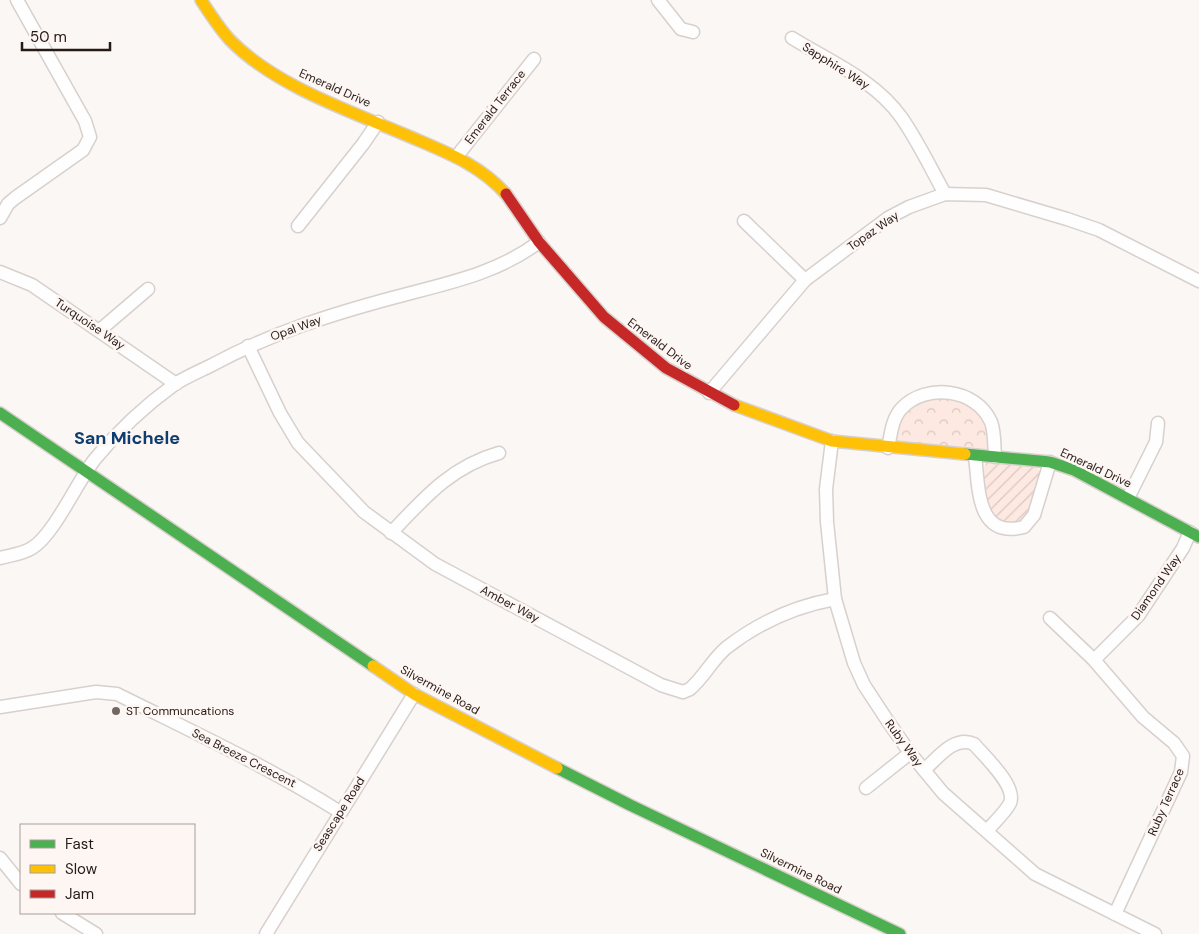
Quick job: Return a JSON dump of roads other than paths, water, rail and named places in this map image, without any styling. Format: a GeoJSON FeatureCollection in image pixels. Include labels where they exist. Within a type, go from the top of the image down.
{"type":"FeatureCollection","features":[{"type":"Feature","properties":{"kind":"street"},"geometry":{"type":"LineString","coordinates":[[0,218],[15,198],[83,150],[90,137],[85,121],[18,0]]}},
{"type":"Feature","properties":{"kind":"street","name":"Emerald Drive"},"geometry":{"type":"LineString","coordinates":[[201,0],[220,29],[235,46],[272,74],[457,156],[482,171],[507,195],[539,242],[604,317],[666,368],[709,393],[751,413],[832,441],[888,448],[1050,462],[1074,470],[1195,534]]}},
{"type":"Feature","properties":{"kind":"street"},"geometry":{"type":"LineString","coordinates":[[658,0],[681,29],[693,32]]}},
{"type":"Feature","properties":{"kind":"street","name":"Sapphire Way"},"geometry":{"type":"LineString","coordinates":[[792,38],[858,77],[881,95],[901,117],[945,194]]}},
{"type":"Feature","properties":{"kind":"street","name":"Emerald Terrace"},"geometry":{"type":"LineString","coordinates":[[457,156],[534,59]]}},
{"type":"Feature","properties":{"kind":"street"},"geometry":{"type":"LineString","coordinates":[[298,226],[363,144],[378,122]]}},
{"type":"Feature","properties":{"kind":"street","name":"Topaz Way"},"geometry":{"type":"LineString","coordinates":[[709,393],[805,280],[888,218],[917,203],[945,194],[986,195],[1068,219],[1099,230],[1199,281]]}},
{"type":"Feature","properties":{"kind":"street"},"geometry":{"type":"LineString","coordinates":[[744,221],[805,280]]}},
{"type":"Feature","properties":{"kind":"street","name":"Opal Way"},"geometry":{"type":"LineString","coordinates":[[0,558],[19,554],[38,544],[86,472],[109,443],[130,421],[176,384],[248,346],[288,329],[340,312],[480,274],[505,264],[539,242]]}},
{"type":"Feature","properties":{"kind":"street","name":"Turquoise Way"},"geometry":{"type":"LineString","coordinates":[[0,272],[32,285],[176,384]]}},
{"type":"Feature","properties":{"kind":"street"},"geometry":{"type":"LineString","coordinates":[[100,330],[148,289]]}},
{"type":"Feature","properties":{"kind":"street","name":"Amber Way"},"geometry":{"type":"LineString","coordinates":[[248,346],[280,413],[298,443],[364,512],[391,533],[443,568],[661,686],[683,692],[697,683],[726,648],[767,622],[805,605],[835,599]]}},
{"type":"Feature","properties":{"kind":"street"},"geometry":{"type":"LineString","coordinates":[[888,448],[895,419],[903,408],[920,397],[939,391],[963,397],[983,411],[992,425],[995,457]]}},
{"type":"Feature","properties":{"kind":"street","name":"Silvermine Road"},"geometry":{"type":"LineString","coordinates":[[0,414],[414,694],[630,805],[900,934]]}},
{"type":"Feature","properties":{"kind":"street"},"geometry":{"type":"LineString","coordinates":[[1128,498],[1156,442],[1158,422]]}},
{"type":"Feature","properties":{"kind":"street","name":"Ruby Way"},"geometry":{"type":"LineString","coordinates":[[832,441],[826,497],[835,599],[854,663],[862,680],[910,753],[960,810],[987,830],[1035,874],[1155,934]]}},
{"type":"Feature","properties":{"kind":"street"},"geometry":{"type":"LineString","coordinates":[[391,533],[432,489],[449,476],[482,458],[499,453]]}},
{"type":"Feature","properties":{"kind":"street"},"geometry":{"type":"LineString","coordinates":[[975,456],[982,510],[991,521],[1004,528],[1024,527],[1030,521],[1034,515],[1050,462]]}},
{"type":"Feature","properties":{"kind":"street","name":"Diamond Way"},"geometry":{"type":"LineString","coordinates":[[1094,660],[1138,616],[1183,548],[1195,534]]}},
{"type":"Feature","properties":{"kind":"street","name":"Ruby Terrace"},"geometry":{"type":"LineString","coordinates":[[1050,618],[1094,660],[1143,717],[1174,743],[1183,756],[1181,772],[1115,914]]}},
{"type":"Feature","properties":{"kind":"street","name":"Sea Breeze Crescent"},"geometry":{"type":"LineString","coordinates":[[0,707],[96,692],[117,694],[257,762],[290,780],[340,812]]}},
{"type":"Feature","properties":{"kind":"street","name":"Seascape Road"},"geometry":{"type":"LineString","coordinates":[[266,934],[414,694]]}},
{"type":"Feature","properties":{"kind":"street"},"geometry":{"type":"LineString","coordinates":[[924,770],[953,744],[967,741],[974,744],[1006,782],[1010,791],[1009,805],[987,830]]}},
{"type":"Feature","properties":{"kind":"street"},"geometry":{"type":"LineString","coordinates":[[866,788],[910,753]]}},
{"type":"Feature","properties":{"kind":"street"},"geometry":{"type":"LineString","coordinates":[[0,858],[20,883]]}},
{"type":"Feature","properties":{"kind":"street"},"geometry":{"type":"LineString","coordinates":[[64,914],[96,934]]}},
{"type":"Feature","properties":{"kind":"place","name":"ST Communcations"},"geometry":{"type":"Point","coordinates":[116,711]}},
{"type":"Feature","properties":{"kind":"district","name":"San Michele"},"geometry":{"type":"Point","coordinates":[127,438]}}]}
